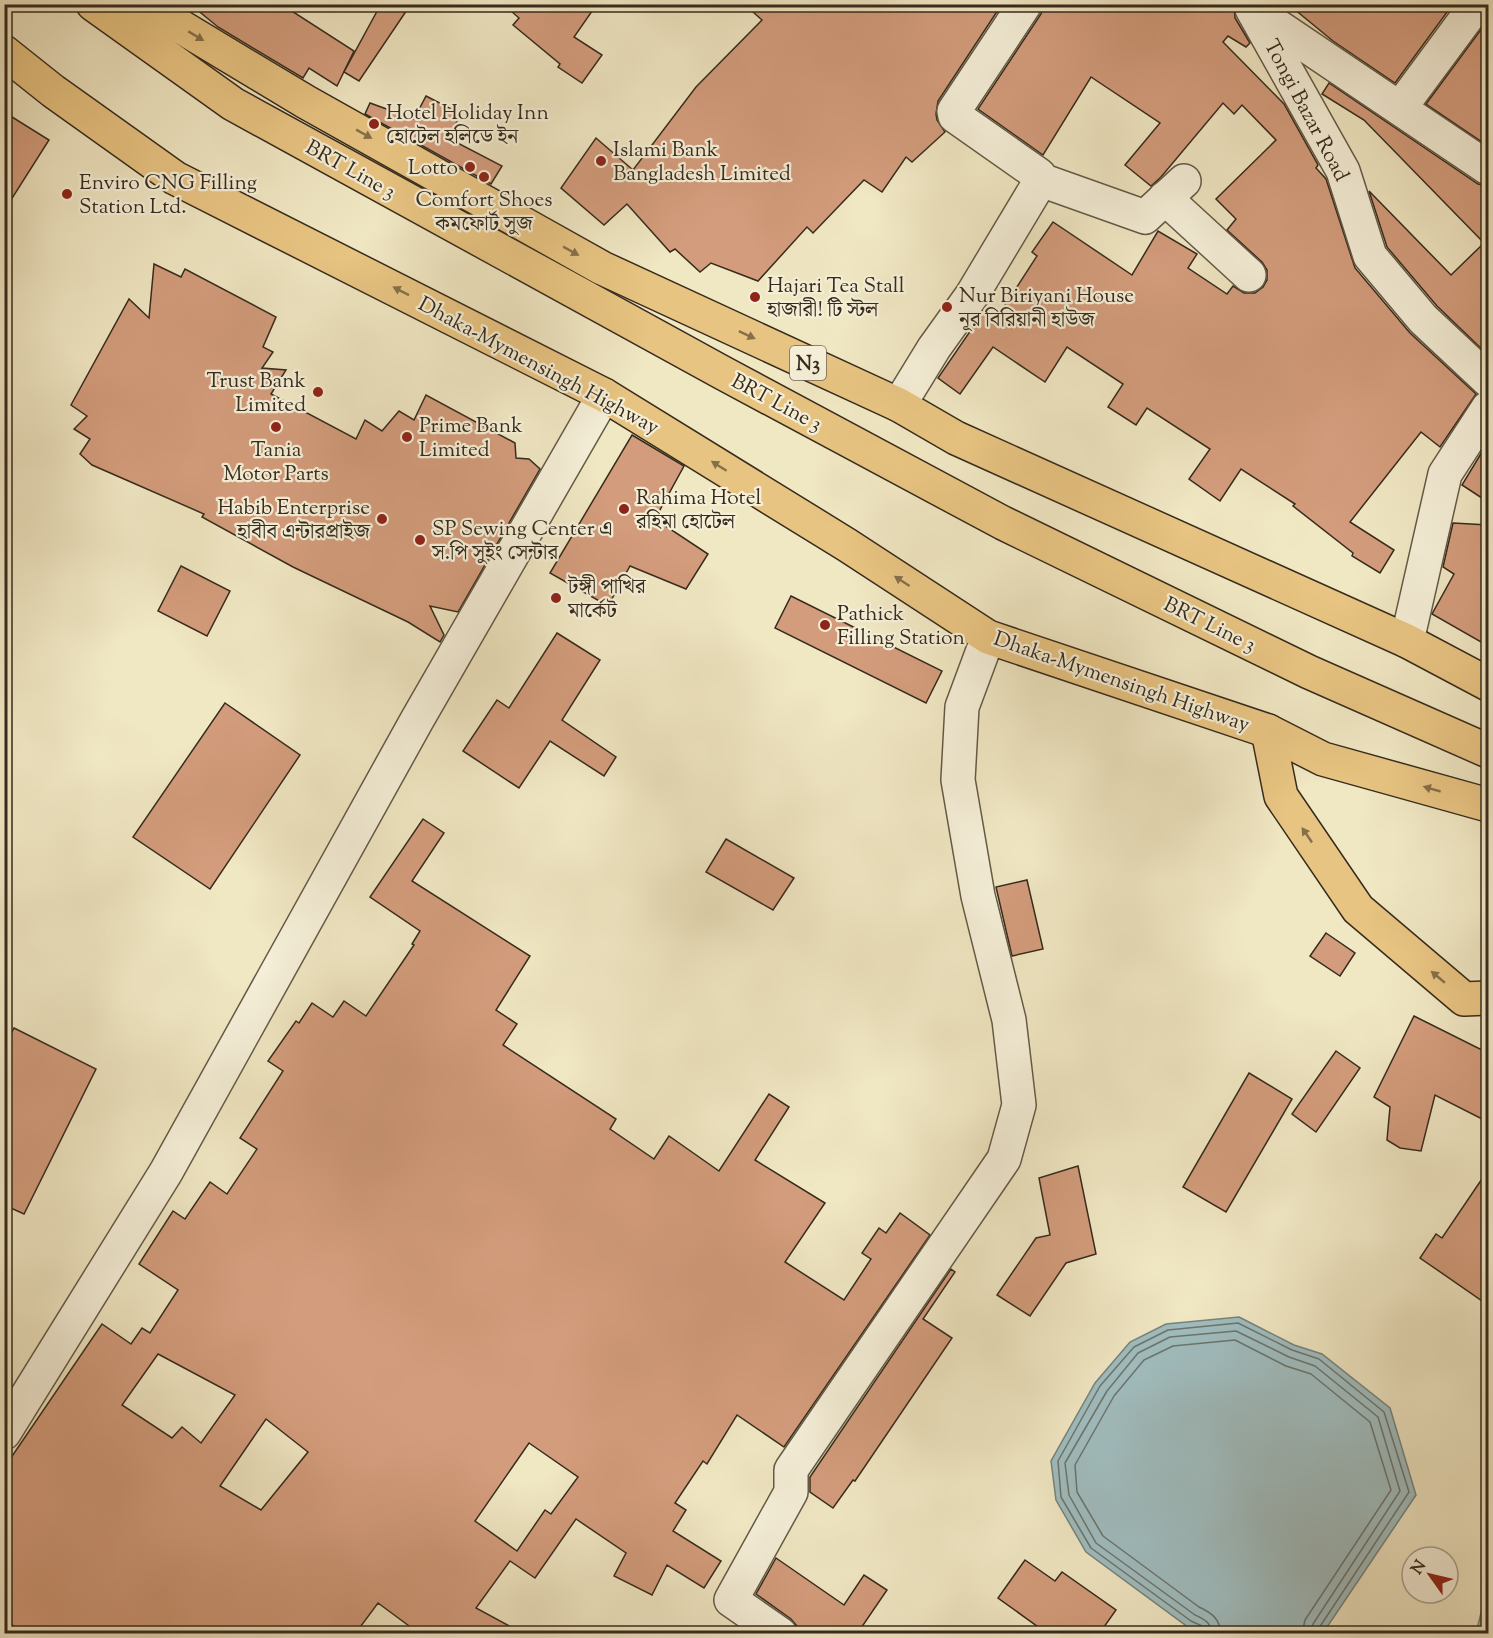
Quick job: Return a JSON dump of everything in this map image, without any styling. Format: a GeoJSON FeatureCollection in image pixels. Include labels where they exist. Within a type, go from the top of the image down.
{"type":"FeatureCollection","features":[{"type":"Feature","properties":{"kind":"highway","name":"BRT Line 3"},"geometry":{"type":"LineString","coordinates":[[93,4],[233,104],[733,379],[1014,529],[1309,672],[1488,751]]}},
{"type":"Feature","properties":{"kind":"highway","name":"N3"},"geometry":{"type":"LineString","coordinates":[[147,4],[168,20],[306,102],[602,268],[899,405],[956,438],[1407,641],[1488,684]]}},
{"type":"Feature","properties":{"kind":"highway","name":"Dhaka-Mymensingh Highway"},"geometry":{"type":"LineString","coordinates":[[4,52],[53,91],[175,178],[604,395],[847,545],[988,637],[1268,731],[1323,759],[1488,805]]}},
{"type":"Feature","properties":{"kind":"highway"},"geometry":{"type":"LineString","coordinates":[[1268,731],[1281,796],[1358,909],[1464,999],[1488,998]]}},
{"type":"Feature","properties":{"kind":"street"},"geometry":{"type":"LineString","coordinates":[[1025,4],[954,111],[955,116],[1039,175],[1041,180],[1145,217],[1175,190],[1250,275]]}},
{"type":"Feature","properties":{"kind":"street"},"geometry":{"type":"LineString","coordinates":[[1400,108],[1477,4]]}},
{"type":"Feature","properties":{"kind":"street"},"geometry":{"type":"LineString","coordinates":[[1249,7],[1488,168]]}},
{"type":"Feature","properties":{"kind":"street","name":"Tongi Bazar Road"},"geometry":{"type":"LineString","coordinates":[[1249,7],[1343,171],[1370,255],[1423,319],[1488,380]]}},
{"type":"Feature","properties":{"kind":"street"},"geometry":{"type":"LineString","coordinates":[[899,405],[934,348],[972,295],[1041,180]]}},
{"type":"Feature","properties":{"kind":"street"},"geometry":{"type":"LineString","coordinates":[[4,1433],[166,1172],[417,720],[604,395]]}},
{"type":"Feature","properties":{"kind":"street"},"geometry":{"type":"LineString","coordinates":[[1407,641],[1444,474],[1488,408]]}},
{"type":"Feature","properties":{"kind":"street"},"geometry":{"type":"LineString","coordinates":[[780,1634],[731,1600],[791,1492],[791,1470],[1004,1159],[1019,1105],[1009,1020],[978,896],[958,780],[962,707],[988,637]]}},
{"type":"Feature","properties":{"kind":"water"},"geometry":{"type":"Polygon","coordinates":[[[1239,1317],[1294,1345],[1322,1354],[1390,1408],[1416,1495],[1323,1633],[1204,1634],[1188,1627],[1086,1552],[1056,1500],[1051,1461],[1095,1383],[1130,1342],[1166,1324],[1239,1317]]]}},
{"type":"Feature","properties":{"kind":"water"},"geometry":{"type":"Polygon","coordinates":[[[1488,1585],[1488,1633],[1476,1633],[1488,1585]]]}},
{"type":"Feature","properties":{"kind":"building"},"geometry":{"type":"Polygon","coordinates":[[[190,4],[281,4],[354,51],[337,86],[309,68],[303,78],[218,27],[190,4]]]}},
{"type":"Feature","properties":{"kind":"building"},"geometry":{"type":"Polygon","coordinates":[[[381,4],[411,4],[359,81],[344,72],[381,4]]]}},
{"type":"Feature","properties":{"kind":"building"},"geometry":{"type":"Polygon","coordinates":[[[503,4],[597,4],[574,37],[602,55],[582,83],[558,67],[560,64],[513,25],[519,18],[503,4]]]}},
{"type":"Feature","properties":{"kind":"building"},"geometry":{"type":"Polygon","coordinates":[[[744,4],[1002,4],[938,101],[937,120],[945,132],[912,162],[906,157],[882,192],[864,180],[813,233],[807,227],[758,281],[711,263],[700,272],[675,249],[670,252],[627,204],[604,225],[561,188],[596,138],[633,170],[696,87],[762,20],[744,4]]]}},
{"type":"Feature","properties":{"kind":"building"},"geometry":{"type":"Polygon","coordinates":[[[1044,4],[1234,4],[1235,18],[1250,43],[1246,47],[1228,36],[1223,42],[1284,104],[1318,165],[1316,168],[1326,179],[1355,268],[1410,333],[1476,394],[1440,447],[1421,432],[1350,522],[1394,550],[1380,573],[1352,556],[1353,553],[1293,506],[1295,504],[1241,469],[1220,501],[1189,479],[1210,449],[1147,408],[1136,425],[1108,407],[1123,384],[1067,347],[1045,382],[993,347],[960,394],[938,378],[984,311],[996,319],[1037,256],[1032,252],[1053,222],[1132,275],[1158,231],[1197,254],[1188,268],[1227,294],[1233,286],[1244,293],[1255,293],[1263,287],[1267,280],[1267,270],[1262,262],[1227,230],[1236,219],[1216,199],[1276,140],[1242,105],[1234,114],[1223,103],[1151,186],[1125,165],[1160,123],[1091,77],[1043,155],[978,109],[1041,14],[1044,4]]]}},
{"type":"Feature","properties":{"kind":"building"},"geometry":{"type":"Polygon","coordinates":[[[1288,4],[1453,4],[1395,83],[1333,41],[1288,4]]]}},
{"type":"Feature","properties":{"kind":"building"},"geometry":{"type":"Polygon","coordinates":[[[1488,20],[1488,146],[1426,104],[1488,20]]]}},
{"type":"Feature","properties":{"kind":"building"},"geometry":{"type":"Polygon","coordinates":[[[1329,83],[1478,184],[1488,186],[1488,355],[1437,306],[1387,247],[1369,191],[1451,275],[1484,243],[1364,120],[1322,94],[1329,83]]]}},
{"type":"Feature","properties":{"kind":"building"},"geometry":{"type":"Polygon","coordinates":[[[426,96],[461,114],[448,138],[502,166],[491,184],[365,114],[370,103],[414,119],[426,96]]]}},
{"type":"Feature","properties":{"kind":"building"},"geometry":{"type":"Polygon","coordinates":[[[4,112],[49,140],[4,211],[4,112]]]}},
{"type":"Feature","properties":{"kind":"building"},"geometry":{"type":"Polygon","coordinates":[[[154,264],[181,277],[185,269],[276,317],[263,347],[273,352],[262,368],[286,370],[271,394],[356,439],[365,420],[382,431],[399,411],[414,420],[426,395],[515,443],[516,458],[529,459],[540,469],[458,612],[430,606],[444,635],[440,642],[408,622],[293,567],[202,517],[204,514],[92,465],[80,454],[90,439],[74,429],[87,416],[71,405],[129,299],[149,318],[154,264]]]}},
{"type":"Feature","properties":{"kind":"building","name":"Rahima Hotel রহিমা হোটেল"},"geometry":{"type":"Polygon","coordinates":[[[632,435],[684,466],[655,519],[708,554],[686,589],[630,566],[608,606],[550,573],[632,435]]]}},
{"type":"Feature","properties":{"kind":"building"},"geometry":{"type":"Polygon","coordinates":[[[1488,442],[1488,502],[1462,485],[1488,442]]]}},
{"type":"Feature","properties":{"kind":"building"},"geometry":{"type":"Polygon","coordinates":[[[1453,523],[1488,525],[1488,646],[1432,614],[1454,574],[1443,567],[1453,523]]]}},
{"type":"Feature","properties":{"kind":"building"},"geometry":{"type":"Polygon","coordinates":[[[181,566],[230,591],[207,636],[158,611],[181,566]]]}},
{"type":"Feature","properties":{"kind":"building"},"geometry":{"type":"Polygon","coordinates":[[[791,596],[942,671],[926,703],[775,628],[791,596]]]}},
{"type":"Feature","properties":{"kind":"building"},"geometry":{"type":"Polygon","coordinates":[[[557,633],[600,660],[562,720],[616,757],[604,776],[550,741],[519,788],[463,751],[497,700],[509,708],[557,633]]]}},
{"type":"Feature","properties":{"kind":"building"},"geometry":{"type":"Polygon","coordinates":[[[225,703],[300,755],[210,889],[133,837],[225,703]]]}},
{"type":"Feature","properties":{"kind":"building"},"geometry":{"type":"Polygon","coordinates":[[[423,819],[444,833],[412,881],[530,956],[496,1010],[517,1024],[503,1045],[616,1119],[610,1129],[654,1159],[669,1136],[719,1171],[769,1094],[789,1107],[755,1160],[825,1203],[785,1262],[844,1300],[871,1259],[862,1253],[879,1228],[886,1233],[900,1213],[930,1235],[784,1447],[737,1415],[707,1464],[703,1461],[675,1503],[686,1510],[673,1531],[721,1561],[704,1588],[667,1565],[652,1595],[614,1576],[626,1553],[576,1519],[535,1578],[510,1561],[476,1608],[524,1634],[420,1634],[378,1603],[355,1634],[25,1634],[4,1619],[4,1468],[102,1324],[131,1344],[142,1328],[150,1333],[178,1290],[139,1264],[173,1211],[185,1219],[210,1182],[227,1194],[257,1149],[240,1138],[283,1071],[268,1061],[296,1021],[299,1023],[312,1003],[333,1017],[344,1001],[366,1016],[414,945],[412,944],[420,931],[370,897],[423,819]],[[158,1354],[122,1405],[172,1438],[182,1427],[201,1443],[235,1395],[158,1354]],[[266,1419],[220,1486],[261,1510],[308,1452],[266,1419]],[[529,1443],[475,1521],[517,1551],[545,1510],[551,1514],[578,1477],[529,1443]]]}},
{"type":"Feature","properties":{"kind":"building"},"geometry":{"type":"Polygon","coordinates":[[[726,839],[794,878],[773,910],[706,872],[726,839]]]}},
{"type":"Feature","properties":{"kind":"building"},"geometry":{"type":"Polygon","coordinates":[[[1027,880],[1043,949],[1012,956],[996,887],[1027,880]]]}},
{"type":"Feature","properties":{"kind":"building"},"geometry":{"type":"Polygon","coordinates":[[[1326,933],[1355,953],[1340,976],[1310,956],[1326,933]]]}},
{"type":"Feature","properties":{"kind":"building"},"geometry":{"type":"Polygon","coordinates":[[[1414,1016],[1488,1053],[1488,1122],[1435,1095],[1421,1151],[1400,1148],[1387,1140],[1390,1107],[1374,1097],[1414,1016]]]}},
{"type":"Feature","properties":{"kind":"building"},"geometry":{"type":"Polygon","coordinates":[[[14,1028],[96,1069],[24,1214],[4,1205],[4,1047],[14,1028]]]}},
{"type":"Feature","properties":{"kind":"building"},"geometry":{"type":"Polygon","coordinates":[[[1336,1051],[1360,1068],[1316,1132],[1292,1114],[1336,1051]]]}},
{"type":"Feature","properties":{"kind":"building"},"geometry":{"type":"Polygon","coordinates":[[[1249,1073],[1292,1099],[1226,1212],[1183,1187],[1249,1073]]]}},
{"type":"Feature","properties":{"kind":"building"},"geometry":{"type":"Polygon","coordinates":[[[1078,1166],[1096,1254],[1066,1263],[1030,1316],[997,1295],[1036,1238],[1050,1235],[1039,1178],[1078,1166]]]}},
{"type":"Feature","properties":{"kind":"building"},"geometry":{"type":"Polygon","coordinates":[[[1488,1170],[1488,1305],[1420,1258],[1436,1234],[1442,1238],[1488,1170]]]}},
{"type":"Feature","properties":{"kind":"building"},"geometry":{"type":"Polygon","coordinates":[[[951,1269],[955,1272],[923,1319],[952,1338],[855,1481],[853,1480],[833,1508],[810,1492],[810,1477],[951,1269]]]}},
{"type":"Feature","properties":{"kind":"building"},"geometry":{"type":"Polygon","coordinates":[[[776,1558],[844,1605],[864,1575],[887,1590],[857,1634],[798,1634],[797,1626],[791,1619],[756,1594],[776,1558]]]}},
{"type":"Feature","properties":{"kind":"building"},"geometry":{"type":"Polygon","coordinates":[[[1025,1560],[1055,1581],[1062,1572],[1116,1610],[1099,1634],[1048,1634],[998,1598],[1025,1560]]]}},
{"type":"Feature","properties":{"kind":"place","name":"Hotel Holiday Inn হোটেল হলিডে ইন"},"geometry":{"type":"Point","coordinates":[374,124]}},
{"type":"Feature","properties":{"kind":"place","name":"Islami Bank Bangladesh Limited"},"geometry":{"type":"Point","coordinates":[601,161]}},
{"type":"Feature","properties":{"kind":"place","name":"Lotto"},"geometry":{"type":"Point","coordinates":[470,167]}},
{"type":"Feature","properties":{"kind":"place","name":"Comfort Shoes কমফোর্ট সুজ"},"geometry":{"type":"Point","coordinates":[484,177]}},
{"type":"Feature","properties":{"kind":"place","name":"Enviro CNG Filling Station Ltd."},"geometry":{"type":"Point","coordinates":[67,194]}},
{"type":"Feature","properties":{"kind":"place","name":"Hajari Tea Stall হাজারী! টি স্টল"},"geometry":{"type":"Point","coordinates":[755,297]}},
{"type":"Feature","properties":{"kind":"place","name":"Nur Biriyani House নূর বিরিয়ানী হাউজ"},"geometry":{"type":"Point","coordinates":[947,307]}},
{"type":"Feature","properties":{"kind":"place","name":"Trust Bank Limited"},"geometry":{"type":"Point","coordinates":[318,392]}},
{"type":"Feature","properties":{"kind":"place","name":"Tania Motor Parts"},"geometry":{"type":"Point","coordinates":[276,427]}},
{"type":"Feature","properties":{"kind":"place","name":"Prime Bank Limited"},"geometry":{"type":"Point","coordinates":[407,437]}},
{"type":"Feature","properties":{"kind":"place","name":"Rahima Hotel রহিমা হোটেল"},"geometry":{"type":"Point","coordinates":[624,509]}},
{"type":"Feature","properties":{"kind":"place","name":"Habib Enterprise হাবীব এন্টারপ্রাইজ"},"geometry":{"type":"Point","coordinates":[382,519]}},
{"type":"Feature","properties":{"kind":"place","name":"SP Sewing Center এ স.পি সুইং সেন্টার"},"geometry":{"type":"Point","coordinates":[420,540]}},
{"type":"Feature","properties":{"kind":"place","name":"টঙ্গী পাখির মার্কেট"},"geometry":{"type":"Point","coordinates":[556,598]}},
{"type":"Feature","properties":{"kind":"place","name":"Pathick Filling Station"},"geometry":{"type":"Point","coordinates":[825,625]}}]}
